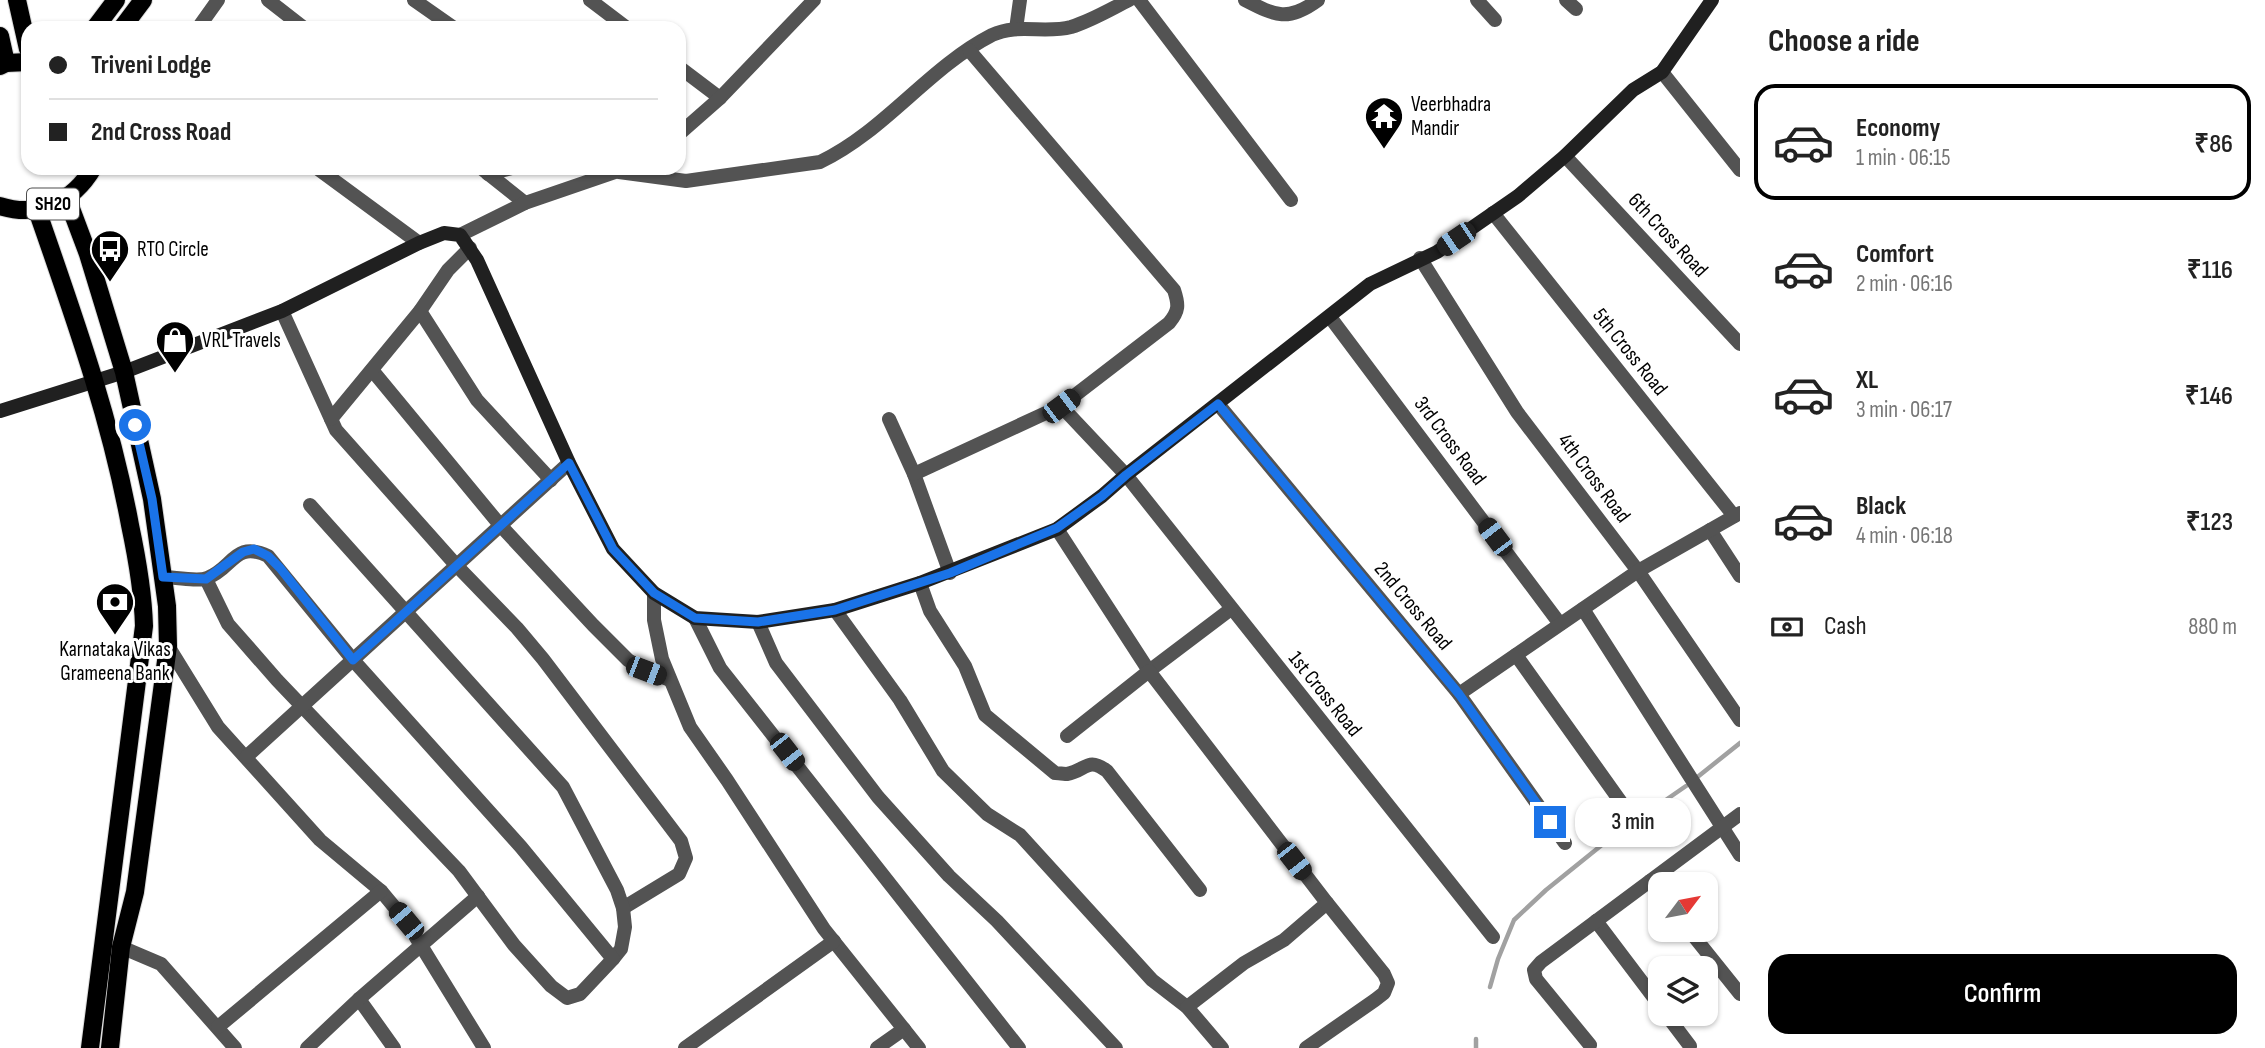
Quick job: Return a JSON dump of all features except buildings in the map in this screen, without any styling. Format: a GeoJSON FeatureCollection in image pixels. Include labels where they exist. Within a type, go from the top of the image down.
{"type":"FeatureCollection","features":[{"type":"Feature","properties":{"kind":"main road"},"geometry":{"type":"LineString","coordinates":[[17,0],[22,21]]}},
{"type":"Feature","properties":{"kind":"main road"},"geometry":{"type":"LineString","coordinates":[[100,21],[116,0]]}},
{"type":"Feature","properties":{"kind":"main road"},"geometry":{"type":"LineString","coordinates":[[129,21],[143,0]]}},
{"type":"Feature","properties":{"kind":"main road"},"geometry":{"type":"LineString","coordinates":[[0,36],[3,65],[21,63]]}},
{"type":"Feature","properties":{"kind":"main road","name":"SH20"},"geometry":{"type":"LineString","coordinates":[[0,206],[15,211],[37,210],[67,198],[81,186],[88,175]]}},
{"type":"Feature","properties":{"kind":"main road","name":"SH20"},"geometry":{"type":"LineString","coordinates":[[67,198],[88,254],[124,372],[152,499],[167,606],[168,646],[135,892],[121,947],[110,1048]]}},
{"type":"Feature","properties":{"kind":"main road","name":"SH20"},"geometry":{"type":"LineString","coordinates":[[37,210],[96,381],[123,488],[143,593],[144,626],[90,1048]]}},
{"type":"Feature","properties":{"kind":"street"},"geometry":{"type":"LineString","coordinates":[[203,21],[218,0]]}},
{"type":"Feature","properties":{"kind":"street"},"geometry":{"type":"LineString","coordinates":[[268,0],[294,21]]}},
{"type":"Feature","properties":{"kind":"street"},"geometry":{"type":"LineString","coordinates":[[414,0],[444,21]]}},
{"type":"Feature","properties":{"kind":"street"},"geometry":{"type":"LineString","coordinates":[[590,0],[618,21]]}},
{"type":"Feature","properties":{"kind":"street"},"geometry":{"type":"LineString","coordinates":[[686,128],[720,98],[814,0]]}},
{"type":"Feature","properties":{"kind":"street"},"geometry":{"type":"LineString","coordinates":[[1016,29],[1020,0]]}},
{"type":"Feature","properties":{"kind":"street"},"geometry":{"type":"LineString","coordinates":[[651,175],[685,181],[820,162],[834,156],[896,110],[952,60],[994,34],[1016,29],[1054,30],[1072,27],[1129,0]]}},
{"type":"Feature","properties":{"kind":"street"},"geometry":{"type":"LineString","coordinates":[[1139,0],[1292,200]]}},
{"type":"Feature","properties":{"kind":"street"},"geometry":{"type":"LineString","coordinates":[[1245,0],[1271,14],[1287,16],[1304,10],[1318,0]]}},
{"type":"Feature","properties":{"kind":"street"},"geometry":{"type":"LineString","coordinates":[[1477,0],[1495,20]]}},
{"type":"Feature","properties":{"kind":"street"},"geometry":{"type":"LineString","coordinates":[[460,235],[470,248],[569,463],[613,549],[654,593],[695,618],[758,622],[835,610],[950,573],[1057,528],[1102,496],[1370,284],[1437,252],[1518,196],[1565,156],[1633,90],[1662,72],[1712,0]]}},
{"type":"Feature","properties":{"kind":"street"},"geometry":{"type":"LineString","coordinates":[[914,474],[1061,406],[1169,323],[1178,313],[1179,303],[1174,290],[969,50]]}},
{"type":"Feature","properties":{"kind":"street"},"geometry":{"type":"LineString","coordinates":[[686,72],[720,98]]}},
{"type":"Feature","properties":{"kind":"street"},"geometry":{"type":"LineString","coordinates":[[1662,72],[1740,170]]}},
{"type":"Feature","properties":{"kind":"street","name":"6th Cross Road"},"geometry":{"type":"LineString","coordinates":[[1565,156],[1740,344]]}},
{"type":"Feature","properties":{"kind":"street"},"geometry":{"type":"LineString","coordinates":[[327,175],[419,243]]}},
{"type":"Feature","properties":{"kind":"street"},"geometry":{"type":"LineString","coordinates":[[489,175],[525,203]]}},
{"type":"Feature","properties":{"kind":"street"},"geometry":{"type":"LineString","coordinates":[[0,411],[124,372],[282,311],[419,243],[444,233],[460,235],[525,203],[608,175]]}},
{"type":"Feature","properties":{"kind":"street","name":"5th Cross Road"},"geometry":{"type":"LineString","coordinates":[[1493,213],[1737,514]]}},
{"type":"Feature","properties":{"kind":"street"},"geometry":{"type":"LineString","coordinates":[[331,419],[419,311],[448,270],[470,248]]}},
{"type":"Feature","properties":{"kind":"street","name":"4th Cross Road"},"geometry":{"type":"LineString","coordinates":[[1420,258],[1517,412],[1638,571],[1740,720]]}},
{"type":"Feature","properties":{"kind":"street"},"geometry":{"type":"LineString","coordinates":[[282,311],[336,430],[456,565],[517,628],[681,841],[687,858],[679,874],[623,908]]}},
{"type":"Feature","properties":{"kind":"street"},"geometry":{"type":"LineString","coordinates":[[419,311],[477,400],[551,480]]}},
{"type":"Feature","properties":{"kind":"street","name":"3rd Cross Road"},"geometry":{"type":"LineString","coordinates":[[1330,317],[1560,624]]}},
{"type":"Feature","properties":{"kind":"street"},"geometry":{"type":"LineString","coordinates":[[372,370],[500,525],[628,660],[646,671],[670,680]]}},
{"type":"Feature","properties":{"kind":"street","name":"2nd Cross Road"},"geometry":{"type":"LineString","coordinates":[[1218,404],[1459,694],[1565,843]]}},
{"type":"Feature","properties":{"kind":"street","name":"1st Cross Road"},"geometry":{"type":"LineString","coordinates":[[1061,406],[1126,475],[1493,937]]}},
{"type":"Feature","properties":{"kind":"street"},"geometry":{"type":"LineString","coordinates":[[889,419],[914,474],[950,573]]}},
{"type":"Feature","properties":{"kind":"street"},"geometry":{"type":"LineString","coordinates":[[246,757],[569,463]]}},
{"type":"Feature","properties":{"kind":"street"},"geometry":{"type":"LineString","coordinates":[[206,579],[228,624],[459,871],[514,944],[551,986],[567,998],[580,994],[621,948],[625,927],[617,890],[563,787],[310,505]]}},
{"type":"Feature","properties":{"kind":"street"},"geometry":{"type":"LineString","coordinates":[[1459,694],[1638,571],[1737,514]]}},
{"type":"Feature","properties":{"kind":"street"},"geometry":{"type":"LineString","coordinates":[[1057,528],[1149,671],[1384,974],[1388,983],[1384,993],[1306,1048]]}},
{"type":"Feature","properties":{"kind":"street"},"geometry":{"type":"LineString","coordinates":[[1710,530],[1740,576]]}},
{"type":"Feature","properties":{"kind":"street"},"geometry":{"type":"LineString","coordinates":[[163,577],[206,579],[243,552],[254,549],[268,556],[353,660],[522,847],[613,959]]}},
{"type":"Feature","properties":{"kind":"street"},"geometry":{"type":"LineString","coordinates":[[920,583],[930,611],[950,639],[973,681],[977,699],[985,715],[1055,773],[1067,774],[1089,764],[1099,765],[1107,771],[1200,890]]}},
{"type":"Feature","properties":{"kind":"street"},"geometry":{"type":"LineString","coordinates":[[654,593],[654,620],[662,659],[690,727],[834,941],[919,1048]]}},
{"type":"Feature","properties":{"kind":"street"},"geometry":{"type":"LineString","coordinates":[[1067,736],[1231,609]]}},
{"type":"Feature","properties":{"kind":"street"},"geometry":{"type":"LineString","coordinates":[[1583,609],[1694,787],[1740,855]]}},
{"type":"Feature","properties":{"kind":"street"},"geometry":{"type":"LineString","coordinates":[[835,610],[900,700],[943,771],[987,814],[1020,835],[1152,980],[1188,1007],[1223,1048]]}},
{"type":"Feature","properties":{"kind":"street"},"geometry":{"type":"LineString","coordinates":[[695,618],[720,668],[1019,1048]]}},
{"type":"Feature","properties":{"kind":"street"},"geometry":{"type":"LineString","coordinates":[[758,622],[776,663],[878,797],[949,876],[997,920],[1116,1048]]}},
{"type":"Feature","properties":{"kind":"street"},"geometry":{"type":"LineString","coordinates":[[168,646],[218,727],[320,840],[381,891],[406,921],[484,1048]]}},
{"type":"Feature","properties":{"kind":"street"},"geometry":{"type":"LineString","coordinates":[[1516,655],[1623,805]]}},
{"type":"Feature","properties":{"kind":"street"},"geometry":{"type":"LineString","coordinates":[[1662,872],[1740,814]]}},
{"type":"Feature","properties":{"kind":"street"},"geometry":{"type":"LineString","coordinates":[[1590,1045],[1536,979],[1534,970],[1648,882]]}},
{"type":"Feature","properties":{"kind":"street"},"geometry":{"type":"LineString","coordinates":[[218,1027],[381,891]]}},
{"type":"Feature","properties":{"kind":"street"},"geometry":{"type":"LineString","coordinates":[[316,1045],[359,999],[478,895]]}},
{"type":"Feature","properties":{"kind":"street"},"geometry":{"type":"LineString","coordinates":[[1188,1007],[1244,963],[1284,940],[1327,903]]}},
{"type":"Feature","properties":{"kind":"street"},"geometry":{"type":"LineString","coordinates":[[1596,921],[1648,990]]}},
{"type":"Feature","properties":{"kind":"street"},"geometry":{"type":"LineString","coordinates":[[685,1048],[834,941]]}},
{"type":"Feature","properties":{"kind":"street"},"geometry":{"type":"LineString","coordinates":[[1698,942],[1740,994]]}},
{"type":"Feature","properties":{"kind":"street"},"geometry":{"type":"LineString","coordinates":[[121,947],[161,964],[235,1048]]}},
{"type":"Feature","properties":{"kind":"street"},"geometry":{"type":"LineString","coordinates":[[359,999],[394,1048]]}},
{"type":"Feature","properties":{"kind":"street"},"geometry":{"type":"LineString","coordinates":[[1675,1026],[1690,1046]]}},
{"type":"Feature","properties":{"kind":"street"},"geometry":{"type":"LineString","coordinates":[[877,1048],[904,1029]]}},
{"type":"Feature","properties":{"kind":"waterway"},"geometry":{"type":"LineString","coordinates":[[1695,779],[1740,743]]}},
{"type":"Feature","properties":{"kind":"waterway"},"geometry":{"type":"LineString","coordinates":[[1490,987],[1514,920],[1546,890],[1608,840],[1686,786]]}},
{"type":"Feature","properties":{"kind":"waterway"},"geometry":{"type":"LineString","coordinates":[[1476,1039],[1476,1048]]}},
{"type":"Feature","properties":{"kind":"place","name":"Veerbhadra Mandir"},"geometry":{"type":"Point","coordinates":[1384,150]}},
{"type":"Feature","properties":{"kind":"place","name":"RTO Circle"},"geometry":{"type":"Point","coordinates":[110,283]}},
{"type":"Feature","properties":{"kind":"place","name":"VRL Travels"},"geometry":{"type":"Point","coordinates":[175,374]}},
{"type":"Feature","properties":{"kind":"place","name":"Karnataka Vikas Grameena Bank"},"geometry":{"type":"Point","coordinates":[115,636]}},
{"type":"Feature","properties":{"kind":"route"},"geometry":{"type":"LineString","coordinates":[[135,425],[152,499],[163,577],[206,579],[243,552],[254,549],[268,556],[280,568],[353,660],[569,463],[613,549],[654,593],[695,618],[758,622],[835,610],[950,573],[1057,528],[1102,496],[1218,404],[1459,694],[1550,822]]}}]}
